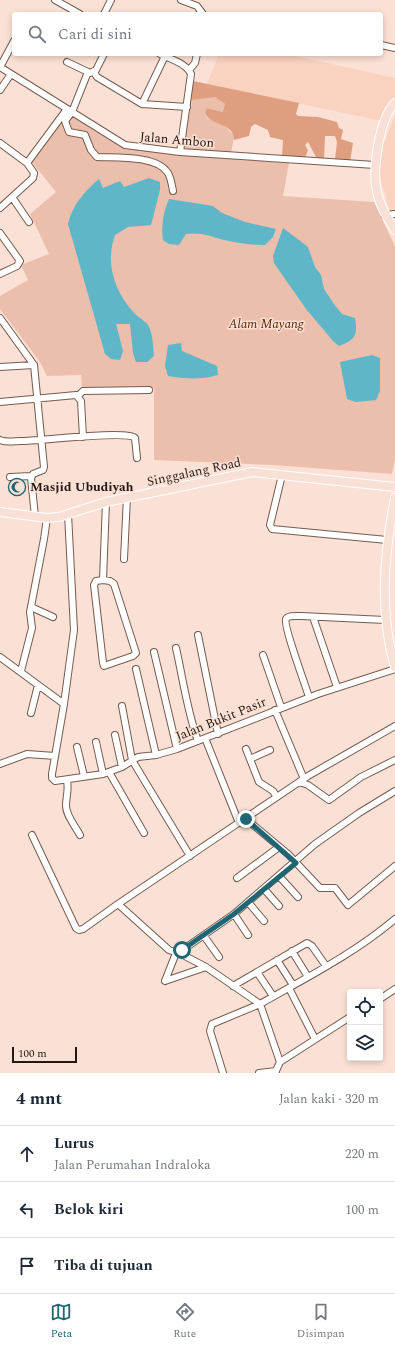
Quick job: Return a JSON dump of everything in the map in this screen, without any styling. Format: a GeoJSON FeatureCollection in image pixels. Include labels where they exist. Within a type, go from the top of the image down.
{"type":"FeatureCollection","features":[{"type":"Feature","properties":{"kind":"main road"},"geometry":{"type":"LineString","coordinates":[[395,103],[386,116],[376,165],[376,189],[385,215],[395,230]]}},
{"type":"Feature","properties":{"kind":"main road","name":"Singgalang Road"},"geometry":{"type":"LineString","coordinates":[[0,512],[47,518],[68,514],[127,497],[248,473],[282,475],[395,487]]}},
{"type":"Feature","properties":{"kind":"main road"},"geometry":{"type":"LineString","coordinates":[[395,498],[387,540],[385,620],[395,668]]}},
{"type":"Feature","properties":{"kind":"street"},"geometry":{"type":"LineString","coordinates":[[55,0],[76,12]]}},
{"type":"Feature","properties":{"kind":"street"},"geometry":{"type":"LineString","coordinates":[[105,12],[111,0]]}},
{"type":"Feature","properties":{"kind":"street"},"geometry":{"type":"LineString","coordinates":[[181,0],[197,6],[202,12]]}},
{"type":"Feature","properties":{"kind":"street"},"geometry":{"type":"LineString","coordinates":[[197,6],[200,0]]}},
{"type":"Feature","properties":{"kind":"street"},"geometry":{"type":"LineString","coordinates":[[383,45],[395,48]]}},
{"type":"Feature","properties":{"kind":"street"},"geometry":{"type":"LineString","coordinates":[[0,67],[12,46]]}},
{"type":"Feature","properties":{"kind":"street"},"geometry":{"type":"LineString","coordinates":[[103,56],[91,72],[65,121],[69,132],[86,135],[95,156],[138,159],[155,163],[163,167],[168,172],[173,191]]}},
{"type":"Feature","properties":{"kind":"street"},"geometry":{"type":"LineString","coordinates":[[142,104],[163,56]]}},
{"type":"Feature","properties":{"kind":"street"},"geometry":{"type":"LineString","coordinates":[[165,56],[189,70],[191,74],[180,152]]}},
{"type":"Feature","properties":{"kind":"street"},"geometry":{"type":"LineString","coordinates":[[189,70],[195,63],[197,56]]}},
{"type":"Feature","properties":{"kind":"street"},"geometry":{"type":"LineString","coordinates":[[67,62],[91,72],[142,104],[187,107]]}},
{"type":"Feature","properties":{"kind":"street","name":"Jalan Ambon"},"geometry":{"type":"LineString","coordinates":[[0,67],[125,146],[180,152],[376,165]]}},
{"type":"Feature","properties":{"kind":"street"},"geometry":{"type":"LineString","coordinates":[[0,90],[11,74]]}},
{"type":"Feature","properties":{"kind":"street"},"geometry":{"type":"LineString","coordinates":[[26,163],[70,111]]}},
{"type":"Feature","properties":{"kind":"street"},"geometry":{"type":"LineString","coordinates":[[0,143],[26,163],[34,173],[33,178],[0,208]]}},
{"type":"Feature","properties":{"kind":"street"},"geometry":{"type":"LineString","coordinates":[[12,196],[29,222]]}},
{"type":"Feature","properties":{"kind":"street"},"geometry":{"type":"LineString","coordinates":[[385,215],[395,214]]}},
{"type":"Feature","properties":{"kind":"street"},"geometry":{"type":"LineString","coordinates":[[0,233],[20,261],[17,266],[0,274]]}},
{"type":"Feature","properties":{"kind":"street"},"geometry":{"type":"LineString","coordinates":[[0,318],[34,365],[44,469],[32,476],[10,477]]}},
{"type":"Feature","properties":{"kind":"street"},"geometry":{"type":"LineString","coordinates":[[0,367],[34,365]]}},
{"type":"Feature","properties":{"kind":"street"},"geometry":{"type":"LineString","coordinates":[[0,402],[78,396],[83,391],[149,390]]}},
{"type":"Feature","properties":{"kind":"street"},"geometry":{"type":"LineString","coordinates":[[78,396],[81,401],[83,437]]}},
{"type":"Feature","properties":{"kind":"street"},"geometry":{"type":"LineString","coordinates":[[0,440],[42,441],[112,435],[133,436],[137,458]]}},
{"type":"Feature","properties":{"kind":"street"},"geometry":{"type":"LineString","coordinates":[[282,475],[270,525],[272,529],[387,540]]}},
{"type":"Feature","properties":{"kind":"street"},"geometry":{"type":"LineString","coordinates":[[32,476],[35,516]]}},
{"type":"Feature","properties":{"kind":"street"},"geometry":{"type":"LineString","coordinates":[[124,559],[127,497]]}},
{"type":"Feature","properties":{"kind":"street"},"geometry":{"type":"LineString","coordinates":[[103,580],[106,502]]}},
{"type":"Feature","properties":{"kind":"street"},"geometry":{"type":"LineString","coordinates":[[0,764],[27,754],[55,756],[74,630],[68,514]]}},
{"type":"Feature","properties":{"kind":"street"},"geometry":{"type":"LineString","coordinates":[[21,671],[32,628],[31,607],[47,518]]}},
{"type":"Feature","properties":{"kind":"street"},"geometry":{"type":"LineString","coordinates":[[103,580],[110,581],[114,584],[136,650],[133,656],[106,666],[103,663],[94,585],[96,581],[103,580]]}},
{"type":"Feature","properties":{"kind":"street"},"geometry":{"type":"LineString","coordinates":[[31,607],[53,617]]}},
{"type":"Feature","properties":{"kind":"street"},"geometry":{"type":"LineString","coordinates":[[309,697],[286,621],[289,617],[385,620]]}},
{"type":"Feature","properties":{"kind":"street"},"geometry":{"type":"LineString","coordinates":[[313,617],[337,687]]}},
{"type":"Feature","properties":{"kind":"street"},"geometry":{"type":"LineString","coordinates":[[198,635],[218,734]]}},
{"type":"Feature","properties":{"kind":"street"},"geometry":{"type":"LineString","coordinates":[[176,648],[186,690],[190,719],[198,741]]}},
{"type":"Feature","properties":{"kind":"street"},"geometry":{"type":"LineString","coordinates":[[154,652],[177,749]]}},
{"type":"Feature","properties":{"kind":"street"},"geometry":{"type":"LineString","coordinates":[[263,655],[278,709],[301,780],[329,800],[361,777],[395,760]]}},
{"type":"Feature","properties":{"kind":"street"},"geometry":{"type":"LineString","coordinates":[[0,657],[64,704]]}},
{"type":"Feature","properties":{"kind":"street","name":"Jalan Bukit Pasir"},"geometry":{"type":"LineString","coordinates":[[55,756],[52,778],[55,781],[106,773],[122,767],[138,757],[156,755],[177,749],[309,697],[395,668]]}},
{"type":"Feature","properties":{"kind":"street"},"geometry":{"type":"LineString","coordinates":[[136,669],[156,755]]}},
{"type":"Feature","properties":{"kind":"street"},"geometry":{"type":"LineString","coordinates":[[31,713],[38,685]]}},
{"type":"Feature","properties":{"kind":"street"},"geometry":{"type":"LineString","coordinates":[[122,706],[132,760],[190,856]]}},
{"type":"Feature","properties":{"kind":"street"},"geometry":{"type":"LineString","coordinates":[[32,835],[76,928],[79,930],[239,824],[301,780],[395,726]]}},
{"type":"Feature","properties":{"kind":"street"},"geometry":{"type":"LineString","coordinates":[[115,735],[122,767]]}},
{"type":"Feature","properties":{"kind":"street"},"geometry":{"type":"LineString","coordinates":[[205,738],[239,824]]}},
{"type":"Feature","properties":{"kind":"street"},"geometry":{"type":"LineString","coordinates":[[96,742],[106,773],[144,833]]}},
{"type":"Feature","properties":{"kind":"street"},"geometry":{"type":"LineString","coordinates":[[76,747],[84,776]]}},
{"type":"Feature","properties":{"kind":"street"},"geometry":{"type":"LineString","coordinates":[[246,749],[259,782],[273,791],[277,797]]}},
{"type":"Feature","properties":{"kind":"street"},"geometry":{"type":"LineString","coordinates":[[250,759],[270,750]]}},
{"type":"Feature","properties":{"kind":"street"},"geometry":{"type":"LineString","coordinates":[[67,780],[69,791],[66,805],[67,813],[80,835]]}},
{"type":"Feature","properties":{"kind":"street"},"geometry":{"type":"LineString","coordinates":[[206,967],[165,981],[180,953],[234,914],[322,840],[359,813],[395,791]]}},
{"type":"Feature","properties":{"kind":"street"},"geometry":{"type":"LineString","coordinates":[[246,819],[279,847],[320,888],[335,888],[348,905],[395,866]]}},
{"type":"Feature","properties":{"kind":"street"},"geometry":{"type":"LineString","coordinates":[[237,878],[279,847]]}},
{"type":"Feature","properties":{"kind":"street"},"geometry":{"type":"LineString","coordinates":[[279,876],[298,897]]}},
{"type":"Feature","properties":{"kind":"street"},"geometry":{"type":"LineString","coordinates":[[264,889],[279,906]]}},
{"type":"Feature","properties":{"kind":"street"},"geometry":{"type":"LineString","coordinates":[[248,902],[264,921]]}},
{"type":"Feature","properties":{"kind":"street"},"geometry":{"type":"LineString","coordinates":[[118,904],[169,950],[180,953],[206,967],[260,1004],[280,1062]]}},
{"type":"Feature","properties":{"kind":"street"},"geometry":{"type":"LineString","coordinates":[[234,914],[248,935]]}},
{"type":"Feature","properties":{"kind":"street"},"geometry":{"type":"LineString","coordinates":[[223,1073],[210,1030],[212,1024],[260,1004],[308,977],[381,930],[395,919]]}},
{"type":"Feature","properties":{"kind":"street"},"geometry":{"type":"LineString","coordinates":[[204,936],[219,957]]}},
{"type":"Feature","properties":{"kind":"street"},"geometry":{"type":"LineString","coordinates":[[233,986],[309,943],[326,966]]}},
{"type":"Feature","properties":{"kind":"street"},"geometry":{"type":"LineString","coordinates":[[292,952],[308,977]]}},
{"type":"Feature","properties":{"kind":"street"},"geometry":{"type":"LineString","coordinates":[[277,960],[291,986],[315,1040]]}},
{"type":"Feature","properties":{"kind":"street"},"geometry":{"type":"LineString","coordinates":[[257,972],[273,996]]}},
{"type":"Feature","properties":{"kind":"street"},"geometry":{"type":"LineString","coordinates":[[383,996],[395,989]]}},
{"type":"Feature","properties":{"kind":"street"},"geometry":{"type":"LineString","coordinates":[[259,1073],[276,1072],[280,1062],[347,1019]]}},
{"type":"Feature","properties":{"kind":"shaded area"},"geometry":{"type":"Polygon","coordinates":[[[218,56],[296,56],[395,78],[395,102],[382,121],[207,84],[218,56]]]}},
{"type":"Feature","properties":{"kind":"shaded area"},"geometry":{"type":"Polygon","coordinates":[[[193,81],[299,103],[296,114],[298,116],[318,117],[337,122],[339,128],[343,130],[341,139],[353,143],[350,162],[335,159],[337,142],[335,136],[325,136],[324,160],[317,159],[308,142],[305,145],[308,150],[305,158],[282,156],[283,140],[270,137],[268,130],[255,124],[251,127],[249,136],[234,140],[233,134],[230,130],[212,120],[205,113],[207,108],[223,112],[225,104],[215,97],[191,100],[193,81]]]}},
{"type":"Feature","properties":{"kind":"shaded area"},"geometry":{"type":"Polygon","coordinates":[[[395,115],[395,211],[390,211],[380,178],[380,167],[383,146],[395,115]]]}},
{"type":"Feature","properties":{"kind":"green space"},"geometry":{"type":"Polygon","coordinates":[[[215,97],[225,104],[224,112],[207,108],[205,113],[207,118],[223,124],[234,136],[231,154],[182,150],[191,100],[215,97]]]}},
{"type":"Feature","properties":{"kind":"green space","name":"Alam Mayang"},"geometry":{"type":"Polygon","coordinates":[[[68,114],[121,147],[167,154],[289,163],[283,196],[374,202],[395,246],[395,459],[392,474],[273,465],[154,460],[154,388],[82,388],[81,375],[47,376],[40,362],[0,309],[0,296],[28,280],[21,265],[49,254],[30,214],[56,192],[31,161],[68,114]]]}},
{"type":"Feature","properties":{"kind":"water"},"geometry":{"type":"Polygon","coordinates":[[[149,178],[160,182],[160,190],[151,225],[128,227],[115,235],[112,245],[111,266],[113,276],[121,295],[134,313],[150,328],[154,356],[147,362],[136,362],[133,353],[130,324],[116,324],[123,351],[120,360],[111,359],[105,354],[68,224],[70,217],[80,199],[99,179],[103,188],[120,181],[124,187],[149,178]]]}},
{"type":"Feature","properties":{"kind":"water"},"geometry":{"type":"Polygon","coordinates":[[[169,199],[213,206],[222,213],[245,222],[276,229],[273,237],[265,245],[234,242],[196,234],[186,234],[179,245],[169,244],[163,240],[162,225],[165,209],[169,199]]]}},
{"type":"Feature","properties":{"kind":"water"},"geometry":{"type":"Polygon","coordinates":[[[283,228],[308,247],[315,267],[321,275],[324,289],[342,314],[355,318],[355,333],[349,341],[339,346],[333,341],[306,309],[274,263],[273,256],[283,228]]]}},
{"type":"Feature","properties":{"kind":"water"},"geometry":{"type":"Polygon","coordinates":[[[181,343],[182,351],[217,366],[218,375],[206,378],[181,378],[168,376],[165,366],[168,345],[181,343]]]}},
{"type":"Feature","properties":{"kind":"water"},"geometry":{"type":"Polygon","coordinates":[[[372,355],[380,358],[380,391],[376,400],[356,402],[347,399],[340,362],[372,355]]]}},
{"type":"Feature","properties":{"kind":"place","name":"Masjid Ubudiyah"},"geometry":{"type":"Point","coordinates":[17,487]}},
{"type":"Feature","properties":{"kind":"route"},"geometry":{"type":"LineString","coordinates":[[182,950],[234,914],[296,863],[288,854],[246,819]]}}]}
